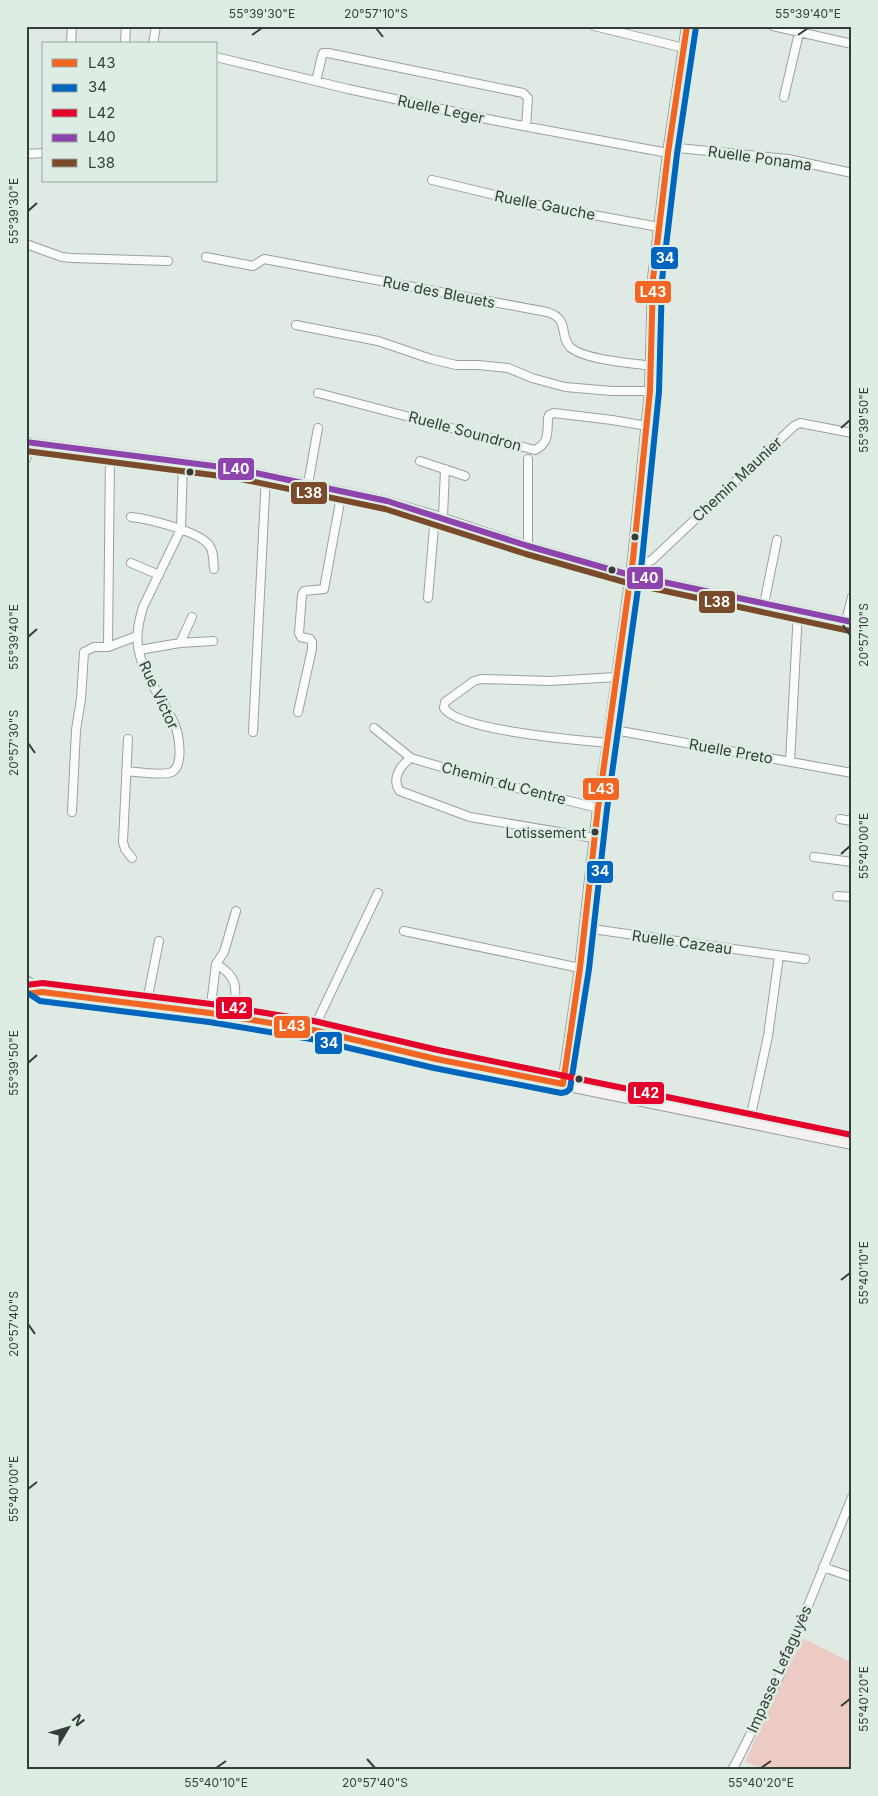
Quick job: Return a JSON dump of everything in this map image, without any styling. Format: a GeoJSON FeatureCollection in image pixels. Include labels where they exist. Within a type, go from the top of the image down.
{"type":"FeatureCollection","features":[{"type":"Feature","properties":{"kind":"street"},"geometry":{"type":"LineString","coordinates":[[71,42],[72,26]]}},
{"type":"Feature","properties":{"kind":"street"},"geometry":{"type":"LineString","coordinates":[[125,42],[126,26]]}},
{"type":"Feature","properties":{"kind":"street"},"geometry":{"type":"LineString","coordinates":[[153,42],[156,26]]}},
{"type":"Feature","properties":{"kind":"street"},"geometry":{"type":"LineString","coordinates":[[594,26],[684,48]]}},
{"type":"Feature","properties":{"kind":"street"},"geometry":{"type":"LineString","coordinates":[[563,1084],[580,968],[598,808],[633,559],[650,391],[653,280],[668,150],[687,26]]}},
{"type":"Feature","properties":{"kind":"street"},"geometry":{"type":"LineString","coordinates":[[773,26],[852,44]]}},
{"type":"Feature","properties":{"kind":"street"},"geometry":{"type":"LineString","coordinates":[[784,97],[799,33]]}},
{"type":"Feature","properties":{"kind":"street"},"geometry":{"type":"LineString","coordinates":[[316,81],[323,53],[328,53],[523,93],[528,98],[526,126]]}},
{"type":"Feature","properties":{"kind":"street","name":"Ruelle Leger"},"geometry":{"type":"LineString","coordinates":[[218,57],[316,81],[526,126],[668,150]]}},
{"type":"Feature","properties":{"kind":"street","name":"Ruelle Ponama"},"geometry":{"type":"LineString","coordinates":[[668,150],[788,159],[852,173]]}},
{"type":"Feature","properties":{"kind":"street"},"geometry":{"type":"LineString","coordinates":[[26,154],[42,153]]}},
{"type":"Feature","properties":{"kind":"street","name":"Ruelle Gauche"},"geometry":{"type":"LineString","coordinates":[[432,180],[533,204],[659,227]]}},
{"type":"Feature","properties":{"kind":"street"},"geometry":{"type":"LineString","coordinates":[[26,244],[62,257],[168,261]]}},
{"type":"Feature","properties":{"kind":"street","name":"Rue des Bleuets"},"geometry":{"type":"LineString","coordinates":[[206,257],[253,266],[264,259],[547,312],[560,320],[564,328],[566,342],[578,353],[651,366]]}},
{"type":"Feature","properties":{"kind":"street"},"geometry":{"type":"LineString","coordinates":[[296,325],[378,341],[431,359],[456,365],[508,368],[532,378],[565,387],[612,391],[650,391]]}},
{"type":"Feature","properties":{"kind":"street","name":"Ruelle Soundron"},"geometry":{"type":"LineString","coordinates":[[318,393],[535,450],[547,440],[548,418],[549,415],[554,413],[647,426]]}},
{"type":"Feature","properties":{"kind":"street","name":"Chemin Maunier"},"geometry":{"type":"LineString","coordinates":[[633,559],[644,562],[652,560],[794,426],[800,423],[852,433]]}},
{"type":"Feature","properties":{"kind":"street"},"geometry":{"type":"LineString","coordinates":[[308,484],[318,428]]}},
{"type":"Feature","properties":{"kind":"street"},"geometry":{"type":"LineString","coordinates":[[26,459],[28,442],[237,469],[386,501],[439,516],[528,546],[630,575],[849,622],[852,597]]}},
{"type":"Feature","properties":{"kind":"street"},"geometry":{"type":"LineString","coordinates":[[108,647],[110,453]]}},
{"type":"Feature","properties":{"kind":"street"},"geometry":{"type":"LineString","coordinates":[[528,459],[528,546]]}},
{"type":"Feature","properties":{"kind":"street"},"geometry":{"type":"LineString","coordinates":[[420,461],[465,476]]}},
{"type":"Feature","properties":{"kind":"street","name":"Rue Victor"},"geometry":{"type":"LineString","coordinates":[[126,771],[167,773],[175,769],[179,762],[180,742],[175,726],[146,673],[137,636],[143,607],[181,529],[183,462]]}},
{"type":"Feature","properties":{"kind":"street"},"geometry":{"type":"LineString","coordinates":[[428,598],[445,469]]}},
{"type":"Feature","properties":{"kind":"street"},"geometry":{"type":"LineString","coordinates":[[254,732],[266,475]]}},
{"type":"Feature","properties":{"kind":"street"},"geometry":{"type":"LineString","coordinates":[[298,712],[312,649],[310,639],[301,637],[299,633],[302,596],[304,591],[324,589],[342,492]]}},
{"type":"Feature","properties":{"kind":"street"},"geometry":{"type":"LineString","coordinates":[[132,517],[146,518],[181,529],[209,545],[212,550],[214,568]]}},
{"type":"Feature","properties":{"kind":"street"},"geometry":{"type":"LineString","coordinates":[[764,604],[777,540]]}},
{"type":"Feature","properties":{"kind":"street"},"geometry":{"type":"LineString","coordinates":[[131,563],[159,575]]}},
{"type":"Feature","properties":{"kind":"street"},"geometry":{"type":"LineString","coordinates":[[790,762],[798,611]]}},
{"type":"Feature","properties":{"kind":"street"},"geometry":{"type":"LineString","coordinates":[[180,643],[192,617]]}},
{"type":"Feature","properties":{"kind":"street"},"geometry":{"type":"LineString","coordinates":[[72,812],[76,730],[81,699],[84,652],[94,647],[108,647],[137,636]]}},
{"type":"Feature","properties":{"kind":"street"},"geometry":{"type":"LineString","coordinates":[[139,650],[213,640]]}},
{"type":"Feature","properties":{"kind":"street"},"geometry":{"type":"LineString","coordinates":[[608,743],[526,734],[470,722],[453,716],[444,708],[445,702],[481,679],[550,682],[616,677]]}},
{"type":"Feature","properties":{"kind":"street","name":"Chemin du Centre"},"geometry":{"type":"LineString","coordinates":[[374,728],[411,758],[496,783],[598,808]]}},
{"type":"Feature","properties":{"kind":"street","name":"Ruelle Preto"},"geometry":{"type":"LineString","coordinates":[[610,729],[852,773]]}},
{"type":"Feature","properties":{"kind":"street"},"geometry":{"type":"LineString","coordinates":[[128,739],[123,842],[125,849],[132,858]]}},
{"type":"Feature","properties":{"kind":"street"},"geometry":{"type":"LineString","coordinates":[[411,758],[405,762],[396,779],[396,786],[400,792],[470,817],[594,838]]}},
{"type":"Feature","properties":{"kind":"street"},"geometry":{"type":"LineString","coordinates":[[840,820],[852,820]]}},
{"type":"Feature","properties":{"kind":"street"},"geometry":{"type":"LineString","coordinates":[[814,857],[852,862]]}},
{"type":"Feature","properties":{"kind":"street"},"geometry":{"type":"LineString","coordinates":[[314,1030],[378,893]]}},
{"type":"Feature","properties":{"kind":"street"},"geometry":{"type":"LineString","coordinates":[[836,896],[852,897]]}},
{"type":"Feature","properties":{"kind":"street"},"geometry":{"type":"LineString","coordinates":[[210,1012],[216,964],[224,952],[236,911]]}},
{"type":"Feature","properties":{"kind":"street","name":"Ruelle Cazeau"},"geometry":{"type":"LineString","coordinates":[[585,928],[805,960]]}},
{"type":"Feature","properties":{"kind":"street"},"geometry":{"type":"LineString","coordinates":[[404,931],[580,968]]}},
{"type":"Feature","properties":{"kind":"street"},"geometry":{"type":"LineString","coordinates":[[146,1006],[159,940]]}},
{"type":"Feature","properties":{"kind":"street"},"geometry":{"type":"LineString","coordinates":[[749,1124],[768,1036],[779,956]]}},
{"type":"Feature","properties":{"kind":"street"},"geometry":{"type":"LineString","coordinates":[[216,964],[228,972],[237,987],[233,1017]]}},
{"type":"Feature","properties":{"kind":"street"},"geometry":{"type":"LineString","coordinates":[[26,981],[42,992]]}},
{"type":"Feature","properties":{"kind":"street"},"geometry":{"type":"LineString","coordinates":[[26,994],[42,992],[146,1006],[210,1012],[314,1030],[436,1059],[852,1144]]}},
{"type":"Feature","properties":{"kind":"street","name":"Impasse Lefaguyès"},"geometry":{"type":"LineString","coordinates":[[732,1770],[780,1675],[852,1497]]}},
{"type":"Feature","properties":{"kind":"street"},"geometry":{"type":"LineString","coordinates":[[823,1567],[852,1577]]}},
{"type":"Feature","properties":{"kind":"shaded area"},"geometry":{"type":"Polygon","coordinates":[[[803,1638],[852,1663],[852,1770],[763,1770],[745,1761],[803,1638]]]}},
{"type":"Feature","properties":{"kind":"transit line","name":"L43"},"geometry":{"type":"LineString","coordinates":[[26,994],[42,992],[210,1013],[313,1030],[436,1059],[563,1084],[580,968],[598,808],[633,559],[650,391],[653,279],[668,153],[687,26]]}},
{"type":"Feature","properties":{"kind":"transit line","name":"34"},"geometry":{"type":"LineString","coordinates":[[26,992],[40,1001],[209,1022],[311,1039],[434,1068],[561,1093],[570,1089],[589,969],[607,809],[642,560],[659,392],[662,280],[677,154],[696,27]]}},
{"type":"Feature","properties":{"kind":"transit line","name":"L40"},"geometry":{"type":"LineString","coordinates":[[26,442],[237,469],[387,501],[528,546],[630,575],[852,622]]}},
{"type":"Feature","properties":{"kind":"transit line","name":"L38"},"geometry":{"type":"LineString","coordinates":[[26,451],[236,478],[385,509],[526,554],[628,583],[850,631]]}},
{"type":"Feature","properties":{"kind":"transit line","name":"L42"},"geometry":{"type":"LineString","coordinates":[[26,985],[43,983],[211,1004],[314,1021],[438,1050],[852,1135]]}},
{"type":"Feature","properties":{"kind":"place","name":"Lotissement"},"geometry":{"type":"Point","coordinates":[595,832]}}]}
